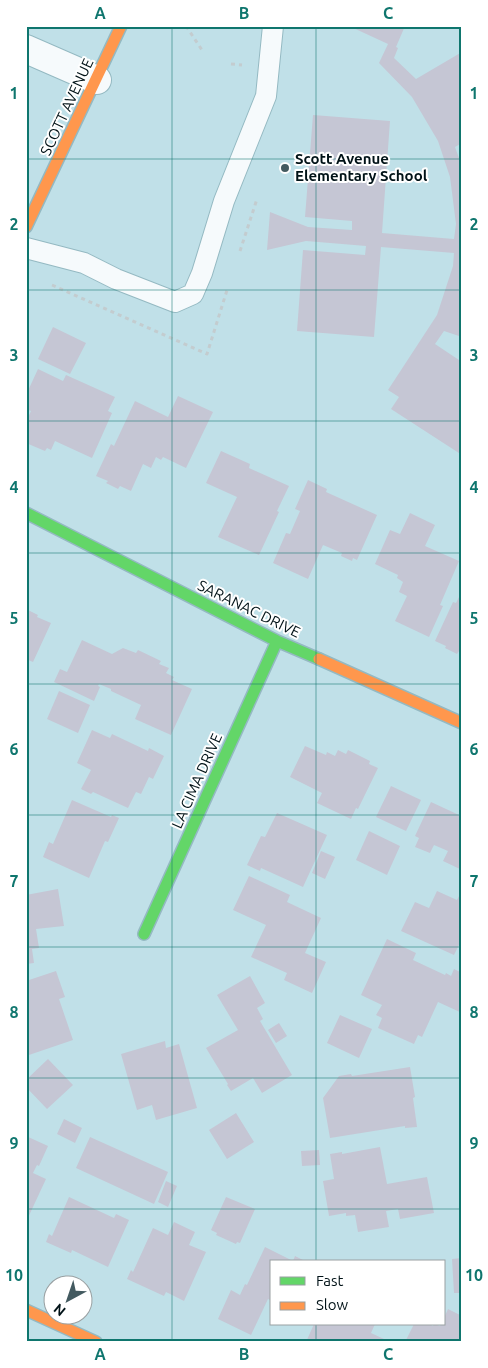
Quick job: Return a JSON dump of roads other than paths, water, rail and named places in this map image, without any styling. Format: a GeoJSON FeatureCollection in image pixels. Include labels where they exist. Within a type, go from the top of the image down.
{"type":"FeatureCollection","features":[{"type":"Feature","properties":{"kind":"street","name":"SCOTT AVENUE"},"geometry":{"type":"LineString","coordinates":[[26,227],[121,26]]}},
{"type":"Feature","properties":{"kind":"street"},"geometry":{"type":"LineString","coordinates":[[26,49],[97,80]]}},
{"type":"Feature","properties":{"kind":"street","name":"SARANAC DRIVE"},"geometry":{"type":"LineString","coordinates":[[26,513],[277,641],[462,723]]}},
{"type":"Feature","properties":{"kind":"street","name":"LA CIMA DRIVE"},"geometry":{"type":"LineString","coordinates":[[144,934],[277,641]]}},
{"type":"Feature","properties":{"kind":"street"},"geometry":{"type":"LineString","coordinates":[[26,1310],[96,1342]]}},
{"type":"Feature","properties":{"kind":"lane"},"geometry":{"type":"LineString","coordinates":[[26,248],[84,263],[175,302],[193,294],[202,273],[224,201],[266,96],[273,26]]}},
{"type":"Feature","properties":{"kind":"place","name":"Scott Avenue Elementary School"},"geometry":{"type":"Point","coordinates":[285,168]}}]}
